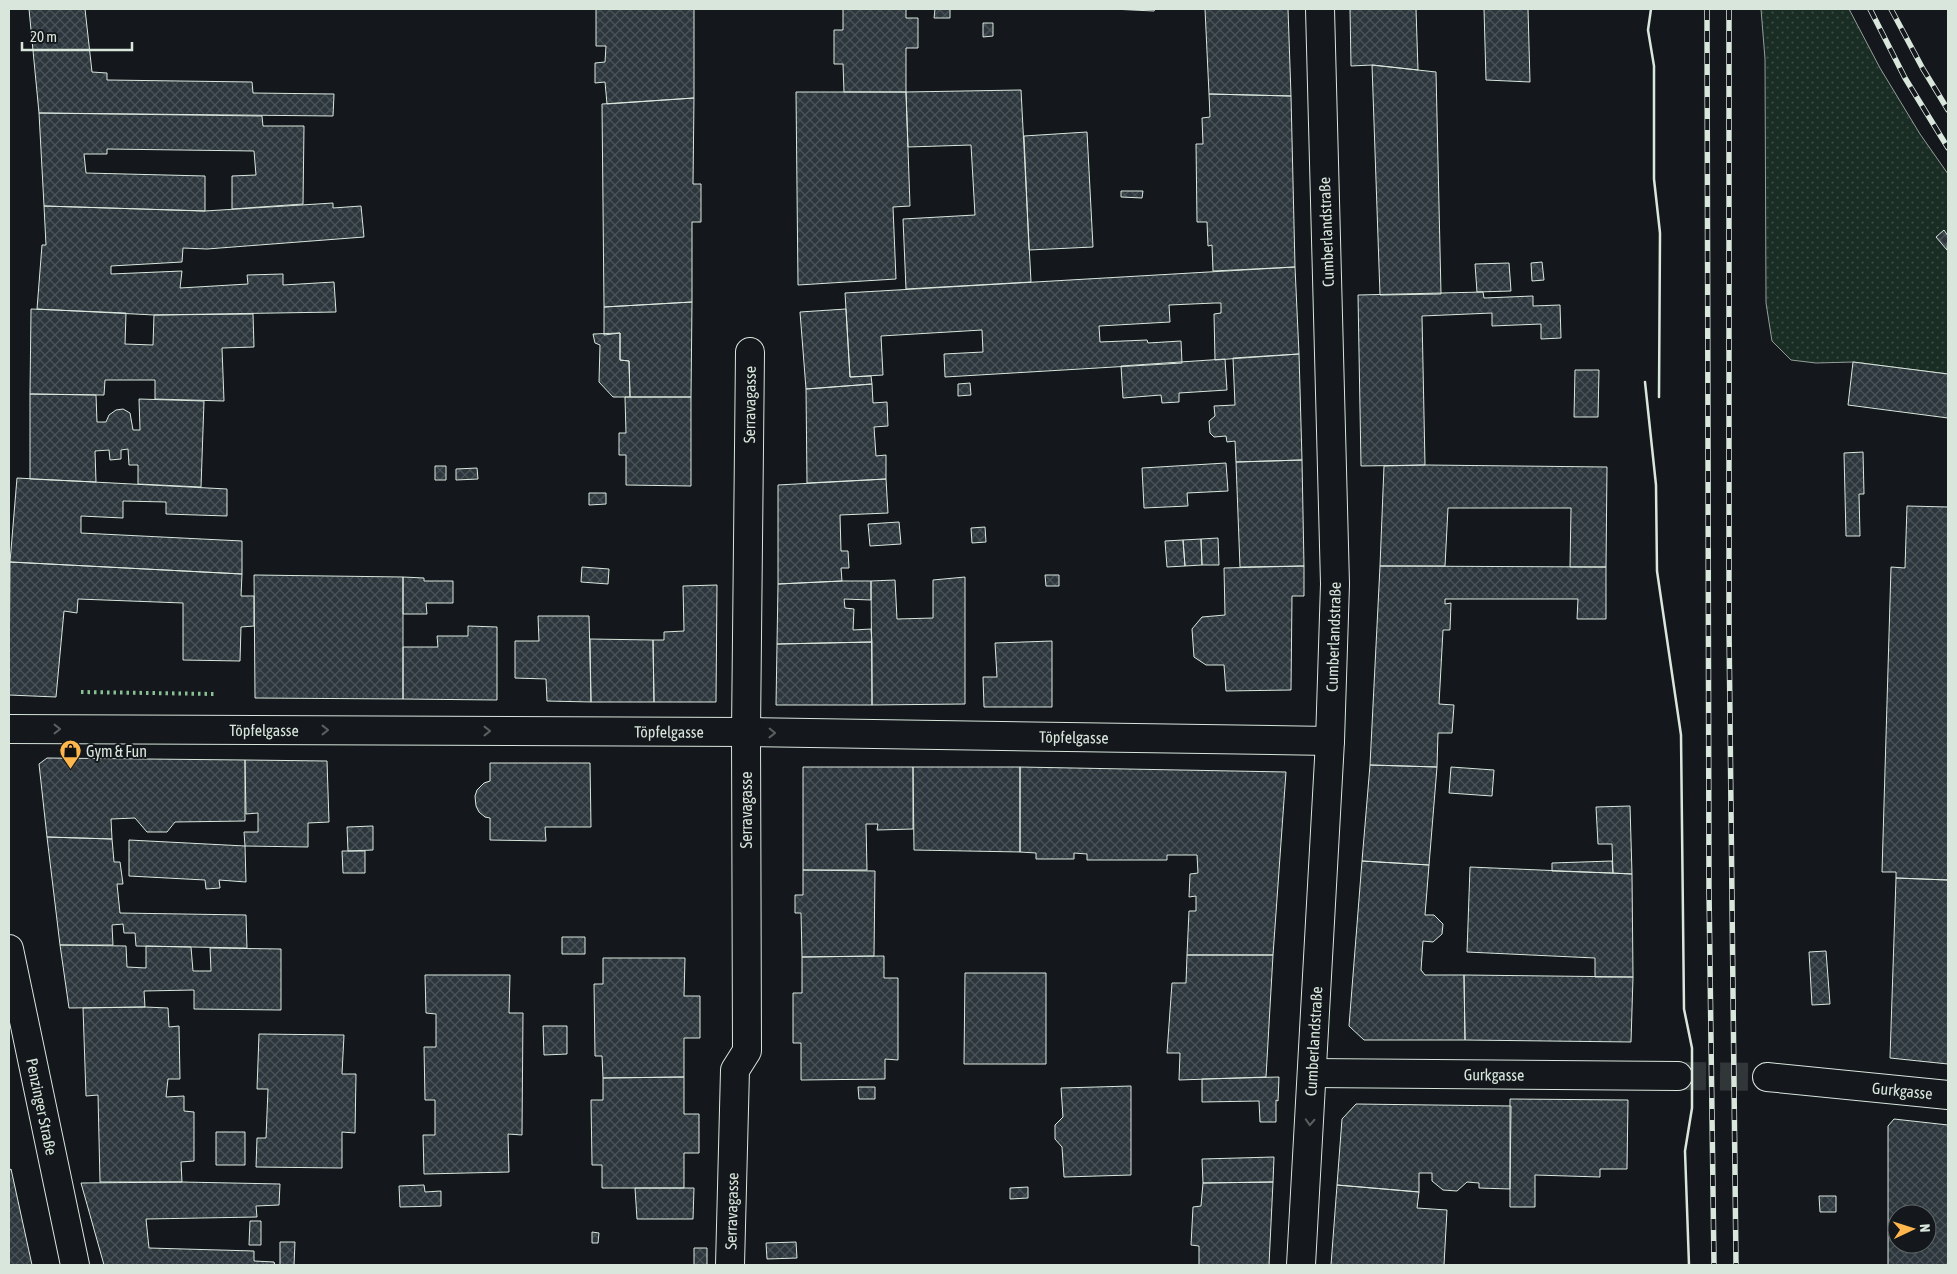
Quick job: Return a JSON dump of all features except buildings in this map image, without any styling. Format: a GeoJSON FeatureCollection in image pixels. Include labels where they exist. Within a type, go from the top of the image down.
{"type":"FeatureCollection","features":[{"type":"Feature","properties":{"kind":"street","name":"Cumberlandstraße"},"geometry":{"type":"LineString","coordinates":[[1301,1265],[1330,742],[1335,584],[1320,9]]}},
{"type":"Feature","properties":{"kind":"street","name":"Serravagasse"},"geometry":{"type":"LineString","coordinates":[[730,1265],[735,1070],[747,1051],[746,732],[750,352]]}},
{"type":"Feature","properties":{"kind":"street","name":"Töpfelgasse"},"geometry":{"type":"LineString","coordinates":[[9,729],[746,732],[1330,742]]}},
{"type":"Feature","properties":{"kind":"street","name":"Penzinger Straße"},"geometry":{"type":"LineString","coordinates":[[9,949],[75,1265]]}},
{"type":"Feature","properties":{"kind":"street","name":"Gurkgasse"},"geometry":{"type":"LineString","coordinates":[[1312,1073],[1678,1076]]}},
{"type":"Feature","properties":{"kind":"street","name":"Gurkgasse"},"geometry":{"type":"LineString","coordinates":[[1768,1078],[1948,1095]]}},
{"type":"Feature","properties":{"kind":"green space"},"geometry":{"type":"Polygon","coordinates":[[[1761,9],[1849,9],[1880,68],[1920,134],[1948,174],[1948,374],[1853,362],[1816,363],[1791,360],[1772,341],[1766,303],[1765,59],[1761,9]]]}},
{"type":"Feature","properties":{"kind":"tunnel"},"geometry":{"type":"LineString","coordinates":[[1678,1076],[1767,1077]]}},
{"type":"Feature","properties":{"kind":"railway"},"geometry":{"type":"LineString","coordinates":[[1707,9],[1709,890],[1714,1265]]}},
{"type":"Feature","properties":{"kind":"railway"},"geometry":{"type":"LineString","coordinates":[[1729,9],[1729,627],[1736,1265]]}},
{"type":"Feature","properties":{"kind":"railway"},"geometry":{"type":"LineString","coordinates":[[1870,9],[1905,78],[1948,148]]}},
{"type":"Feature","properties":{"kind":"railway"},"geometry":{"type":"LineString","coordinates":[[1891,9],[1923,69],[1948,110]]}},
{"type":"Feature","properties":{"kind":"hedge"},"geometry":{"type":"LineString","coordinates":[[81,692],[215,694]]}},
{"type":"Feature","properties":{"kind":"wall"},"geometry":{"type":"LineString","coordinates":[[1651,9],[1648,30],[1654,66],[1654,179],[1660,233],[1659,397]]}},
{"type":"Feature","properties":{"kind":"wall"},"geometry":{"type":"LineString","coordinates":[[1645,382],[1656,485],[1657,571],[1681,735],[1684,1009],[1692,1048],[1692,1108],[1685,1151],[1689,1265]]}},
{"type":"Feature","properties":{"kind":"place","name":"Gym & Fun"},"geometry":{"type":"Point","coordinates":[70,770]}}]}
